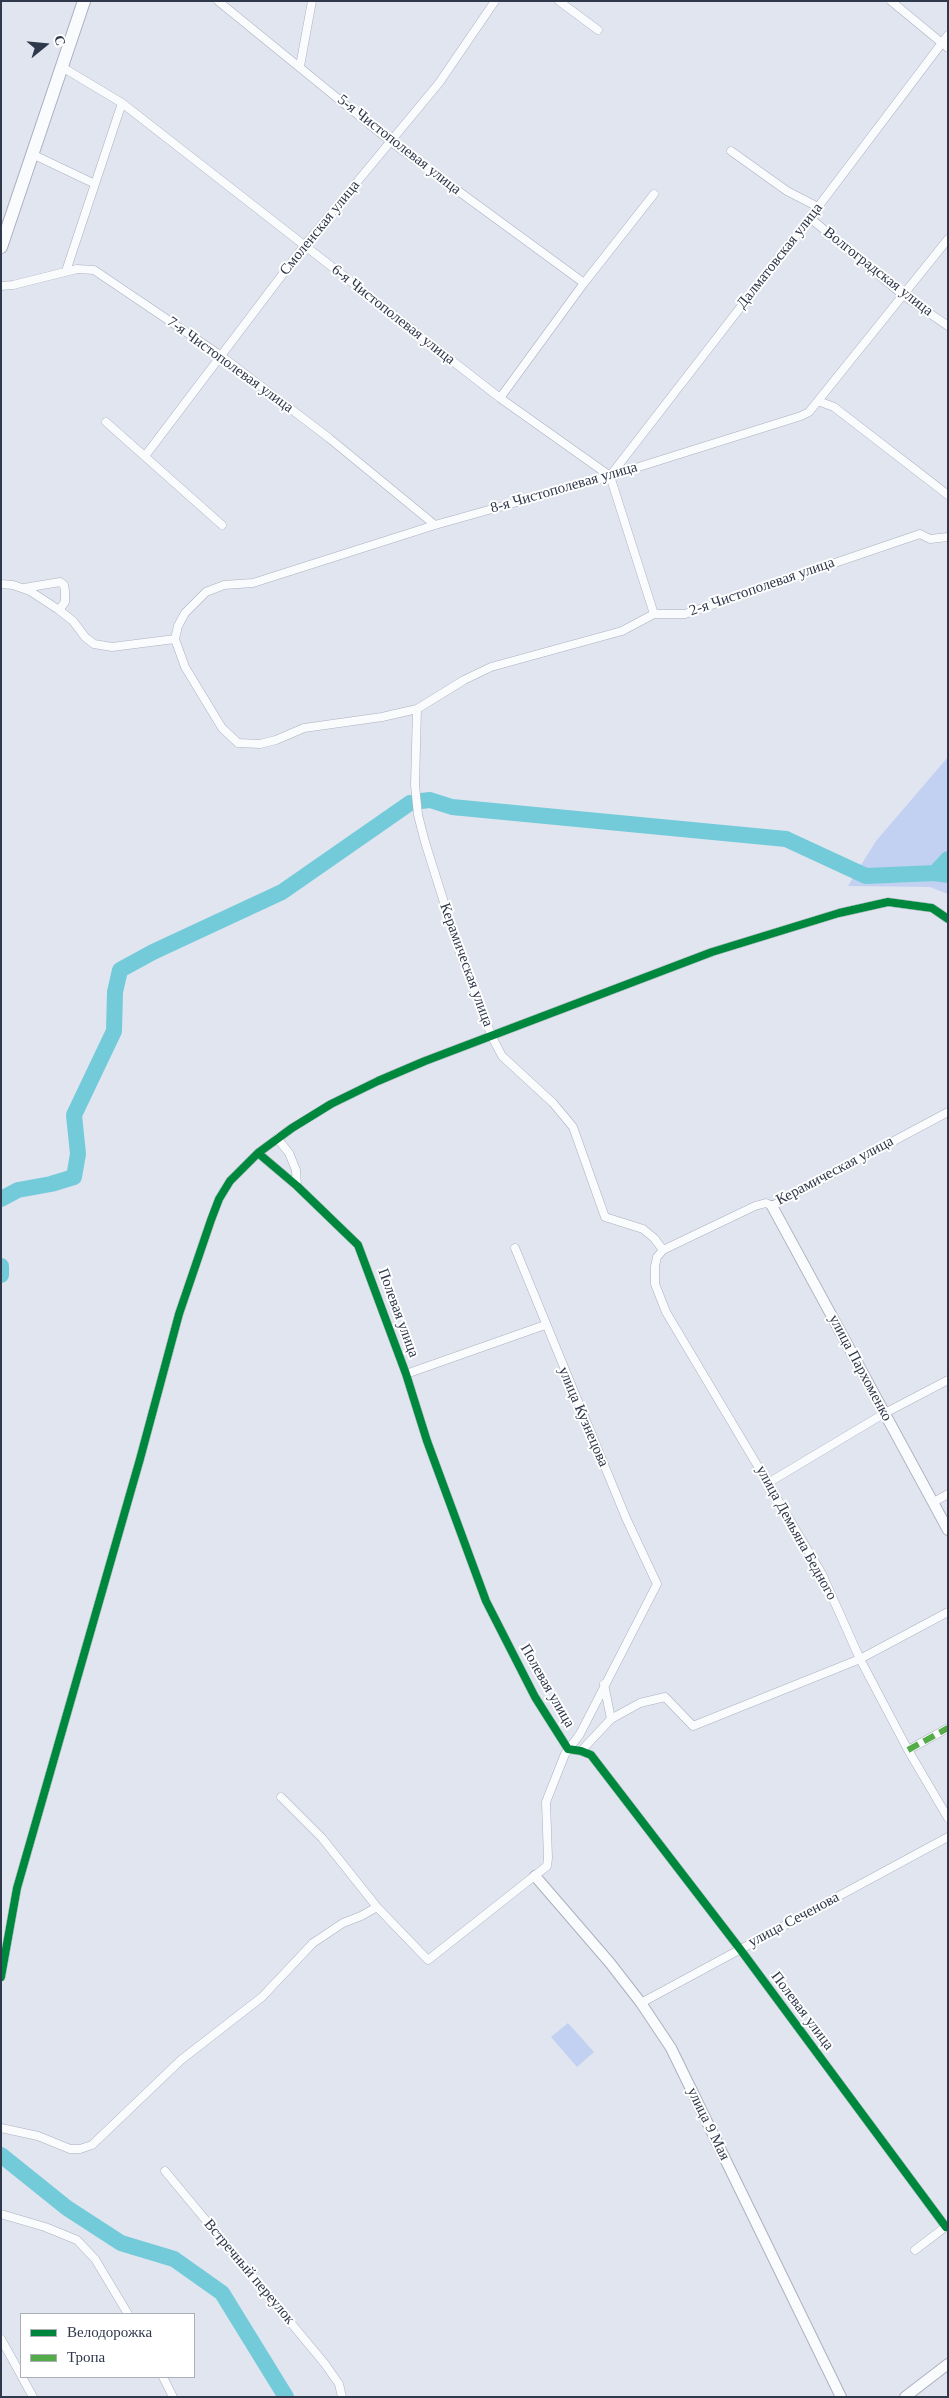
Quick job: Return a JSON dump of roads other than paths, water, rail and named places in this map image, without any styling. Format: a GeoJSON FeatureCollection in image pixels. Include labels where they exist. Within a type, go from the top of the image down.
{"type":"FeatureCollection","features":[{"type":"Feature","properties":{"kind":"main road"},"geometry":{"type":"LineString","coordinates":[[1,247],[84,1]]}},
{"type":"Feature","properties":{"kind":"street","name":"5-я Чистополевая улица"},"geometry":{"type":"LineString","coordinates":[[218,1],[390,141],[584,283]]}},
{"type":"Feature","properties":{"kind":"street"},"geometry":{"type":"LineString","coordinates":[[300,66],[312,1]]}},
{"type":"Feature","properties":{"kind":"street","name":"Смоленская улица"},"geometry":{"type":"LineString","coordinates":[[145,456],[304,246],[439,83],[495,1]]}},
{"type":"Feature","properties":{"kind":"street"},"geometry":{"type":"LineString","coordinates":[[559,1],[598,30]]}},
{"type":"Feature","properties":{"kind":"street"},"geometry":{"type":"LineString","coordinates":[[891,1],[944,46]]}},
{"type":"Feature","properties":{"kind":"street","name":"Далматовская улица"},"geometry":{"type":"LineString","coordinates":[[610,476],[944,46],[948,35]]}},
{"type":"Feature","properties":{"kind":"street","name":"6-я Чистополевая улица"},"geometry":{"type":"LineString","coordinates":[[62,67],[122,103],[500,398],[610,476]]}},
{"type":"Feature","properties":{"kind":"street"},"geometry":{"type":"LineString","coordinates":[[66,271],[122,103]]}},
{"type":"Feature","properties":{"kind":"street"},"geometry":{"type":"LineString","coordinates":[[731,151],[787,191],[818,207]]}},
{"type":"Feature","properties":{"kind":"street"},"geometry":{"type":"LineString","coordinates":[[32,154],[95,184]]}},
{"type":"Feature","properties":{"kind":"street"},"geometry":{"type":"LineString","coordinates":[[500,398],[584,283],[654,194]]}},
{"type":"Feature","properties":{"kind":"street","name":"Волгоградская улица"},"geometry":{"type":"LineString","coordinates":[[810,218],[903,295],[948,326]]}},
{"type":"Feature","properties":{"kind":"street","name":"8-я Чистополевая улица"},"geometry":{"type":"LineString","coordinates":[[175,639],[178,626],[185,613],[206,592],[224,585],[253,582],[435,525],[610,476],[809,412],[948,239]]}},
{"type":"Feature","properties":{"kind":"street","name":"7-я Чистополевая улица"},"geometry":{"type":"LineString","coordinates":[[1,286],[13,285],[66,271],[86,268],[94,270],[220,355],[330,438],[435,525]]}},
{"type":"Feature","properties":{"kind":"street"},"geometry":{"type":"LineString","coordinates":[[818,401],[834,407],[948,495]]}},
{"type":"Feature","properties":{"kind":"street"},"geometry":{"type":"LineString","coordinates":[[106,422],[222,525]]}},
{"type":"Feature","properties":{"kind":"street"},"geometry":{"type":"LineString","coordinates":[[610,476],[654,614]]}},
{"type":"Feature","properties":{"kind":"street","name":"2-я Чистополевая улица"},"geometry":{"type":"LineString","coordinates":[[175,639],[185,667],[222,728],[238,743],[260,744],[276,740],[304,728],[417,710],[464,680],[492,667],[622,631],[654,614],[685,614],[920,534],[930,539],[948,537]]}},
{"type":"Feature","properties":{"kind":"street"},"geometry":{"type":"LineString","coordinates":[[1,584],[22,588],[60,582],[64,585],[65,602],[59,610]]}},
{"type":"Feature","properties":{"kind":"street"},"geometry":{"type":"LineString","coordinates":[[22,588],[74,621],[85,637],[94,644],[112,647],[175,639]]}},
{"type":"Feature","properties":{"kind":"street","name":"Керамическая улица"},"geometry":{"type":"LineString","coordinates":[[417,710],[415,785],[418,815],[424,842],[459,950],[492,1037],[502,1056],[553,1103],[573,1127],[605,1217],[643,1229],[654,1238],[662,1250],[755,1206],[766,1203],[772,1206],[948,1112]]}},
{"type":"Feature","properties":{"kind":"street"},"geometry":{"type":"LineString","coordinates":[[1,1977],[17,1888],[140,1459],[179,1314],[219,1199],[230,1181],[258,1153],[277,1138],[332,1104],[378,1081],[425,1061],[712,952],[839,913],[888,902],[932,908],[948,919]]}},
{"type":"Feature","properties":{"kind":"street"},"geometry":{"type":"LineString","coordinates":[[277,1138],[289,1153],[296,1170],[297,1186]]}},
{"type":"Feature","properties":{"kind":"street","name":"Полевая улица"},"geometry":{"type":"LineString","coordinates":[[258,1153],[297,1186],[358,1245],[406,1374],[427,1442],[486,1601],[534,1697],[568,1749],[592,1755],[947,2226],[916,2250]]}},
{"type":"Feature","properties":{"kind":"street","name":"улица Пархоменко"},"geometry":{"type":"LineString","coordinates":[[772,1206],[948,1530]]}},
{"type":"Feature","properties":{"kind":"street","name":"улица Кузнецова"},"geometry":{"type":"LineString","coordinates":[[515,1248],[545,1325],[626,1518],[657,1584],[604,1684]]}},
{"type":"Feature","properties":{"kind":"street","name":"улица Демьяна Бедного"},"geometry":{"type":"LineString","coordinates":[[662,1250],[654,1266],[655,1284],[659,1298],[822,1574],[860,1659],[908,1750],[948,1818]]}},
{"type":"Feature","properties":{"kind":"street"},"geometry":{"type":"LineString","coordinates":[[406,1374],[545,1325]]}},
{"type":"Feature","properties":{"kind":"street"},"geometry":{"type":"LineString","coordinates":[[768,1483],[885,1413],[948,1380]]}},
{"type":"Feature","properties":{"kind":"street"},"geometry":{"type":"LineString","coordinates":[[934,1502],[948,1494]]}},
{"type":"Feature","properties":{"kind":"street"},"geometry":{"type":"LineString","coordinates":[[581,1751],[611,1719],[640,1703],[665,1697],[693,1726],[860,1659],[948,1612]]}},
{"type":"Feature","properties":{"kind":"street"},"geometry":{"type":"LineString","coordinates":[[281,1796],[322,1838],[377,1907],[428,1960],[547,1866],[546,1802],[568,1749],[580,1734],[604,1684]]}},
{"type":"Feature","properties":{"kind":"street"},"geometry":{"type":"LineString","coordinates":[[604,1684],[611,1719]]}},
{"type":"Feature","properties":{"kind":"street"},"geometry":{"type":"LineString","coordinates":[[908,1750],[948,1728]]}},
{"type":"Feature","properties":{"kind":"street","name":"улица Сеченова"},"geometry":{"type":"LineString","coordinates":[[641,2003],[948,1837]]}},
{"type":"Feature","properties":{"kind":"street","name":"улица 9 Мая"},"geometry":{"type":"LineString","coordinates":[[535,1876],[610,1963],[641,2003],[671,2048],[841,2397]]}},
{"type":"Feature","properties":{"kind":"street"},"geometry":{"type":"LineString","coordinates":[[1,2128],[38,2136],[70,2149],[80,2149],[92,2145],[181,2060],[262,1997],[313,1943],[343,1923],[377,1907]]}},
{"type":"Feature","properties":{"kind":"street","name":"Встречный переулок"},"geometry":{"type":"LineString","coordinates":[[165,2171],[333,2375],[339,2384],[342,2397]]}},
{"type":"Feature","properties":{"kind":"street"},"geometry":{"type":"LineString","coordinates":[[1,2214],[45,2227],[78,2240],[96,2259],[127,2313]]}},
{"type":"Feature","properties":{"kind":"street"},"geometry":{"type":"LineString","coordinates":[[1,2339],[20,2372]]}},
{"type":"Feature","properties":{"kind":"street"},"geometry":{"type":"LineString","coordinates":[[905,2397],[948,2364]]}},
{"type":"Feature","properties":{"kind":"street"},"geometry":{"type":"LineString","coordinates":[[23,2378],[33,2397]]}},
{"type":"Feature","properties":{"kind":"street"},"geometry":{"type":"LineString","coordinates":[[164,2378],[173,2397]]}},
{"type":"Feature","properties":{"kind":"waterway"},"geometry":{"type":"LineString","coordinates":[[421,801],[430,800],[452,807],[786,839],[866,876],[935,873],[948,875]]}},
{"type":"Feature","properties":{"kind":"waterway"},"geometry":{"type":"LineString","coordinates":[[1,1199],[18,1190],[51,1184],[74,1177],[78,1154],[74,1115],[114,1031],[115,992],[120,970],[153,952],[282,892],[410,803]]}},
{"type":"Feature","properties":{"kind":"waterway"},"geometry":{"type":"LineString","coordinates":[[935,873],[948,859]]}},
{"type":"Feature","properties":{"kind":"waterway"},"geometry":{"type":"LineString","coordinates":[[1,1266],[1,1275]]}},
{"type":"Feature","properties":{"kind":"waterway"},"geometry":{"type":"LineString","coordinates":[[1,2155],[67,2208],[121,2243],[174,2259],[222,2293],[286,2397]]}}]}
